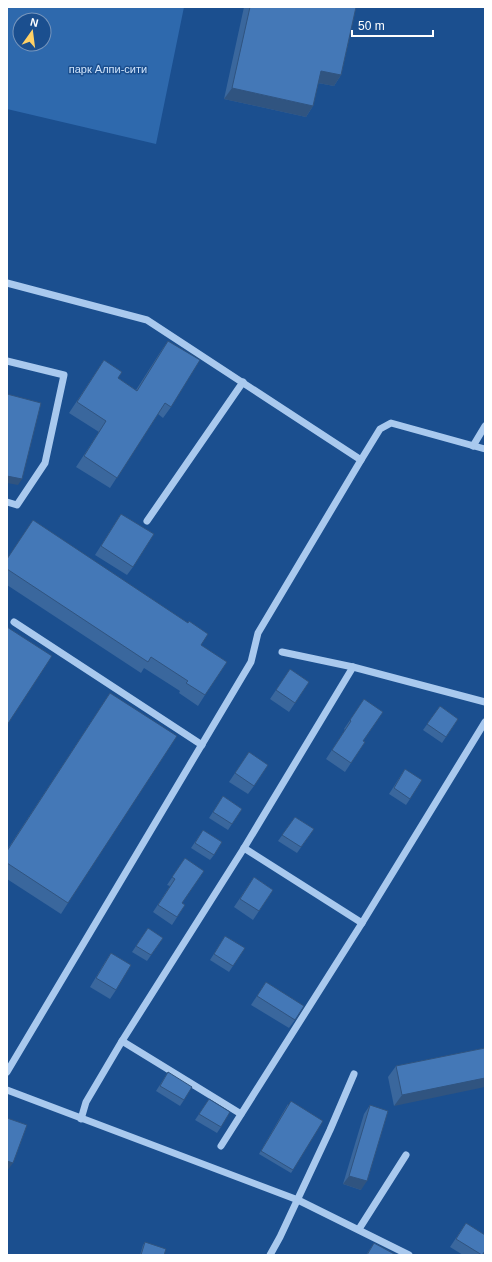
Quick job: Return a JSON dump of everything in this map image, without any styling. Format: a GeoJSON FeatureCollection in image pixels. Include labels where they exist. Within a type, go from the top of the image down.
{"type":"FeatureCollection","features":[{"type":"Feature","properties":{"kind":"street"},"geometry":{"type":"LineString","coordinates":[[7,283],[147,320],[361,460]]}},
{"type":"Feature","properties":{"kind":"street"},"geometry":{"type":"LineString","coordinates":[[7,361],[64,375],[45,463],[17,505],[7,502]]}},
{"type":"Feature","properties":{"kind":"street"},"geometry":{"type":"LineString","coordinates":[[147,521],[243,382]]}},
{"type":"Feature","properties":{"kind":"street"},"geometry":{"type":"LineString","coordinates":[[7,1072],[251,662],[258,633],[380,429],[391,423],[485,449]]}},
{"type":"Feature","properties":{"kind":"street"},"geometry":{"type":"LineString","coordinates":[[473,446],[485,426]]}},
{"type":"Feature","properties":{"kind":"street"},"geometry":{"type":"LineString","coordinates":[[14,622],[202,745]]}},
{"type":"Feature","properties":{"kind":"street"},"geometry":{"type":"LineString","coordinates":[[282,652],[352,668],[485,702]]}},
{"type":"Feature","properties":{"kind":"street"},"geometry":{"type":"LineString","coordinates":[[81,1119],[86,1102],[122,1041],[244,848],[352,668]]}},
{"type":"Feature","properties":{"kind":"street"},"geometry":{"type":"LineString","coordinates":[[221,1146],[362,923],[485,722]]}},
{"type":"Feature","properties":{"kind":"street"},"geometry":{"type":"LineString","coordinates":[[244,848],[362,923]]}},
{"type":"Feature","properties":{"kind":"street"},"geometry":{"type":"LineString","coordinates":[[122,1041],[241,1114]]}},
{"type":"Feature","properties":{"kind":"street"},"geometry":{"type":"LineString","coordinates":[[270,1255],[298,1200],[354,1074]]}},
{"type":"Feature","properties":{"kind":"street"},"geometry":{"type":"LineString","coordinates":[[7,1090],[298,1200],[409,1255]]}},
{"type":"Feature","properties":{"kind":"street"},"geometry":{"type":"LineString","coordinates":[[359,1229],[406,1155]]}},
{"type":"Feature","properties":{"kind":"green space","name":"парк Алпи-сити"},"geometry":{"type":"Polygon","coordinates":[[[7,7],[184,7],[156,144],[7,109],[7,7]]]}},
{"type":"Feature","properties":{"kind":"building"},"geometry":{"type":"Polygon","coordinates":[[[250,7],[356,7],[341,75],[321,71],[313,106],[232,88],[250,7]]]}},
{"type":"Feature","properties":{"kind":"building"},"geometry":{"type":"Polygon","coordinates":[[[168,341],[200,360],[171,407],[165,403],[117,478],[84,456],[106,421],[77,402],[104,360],[122,372],[118,378],[137,391],[168,341]]]}},
{"type":"Feature","properties":{"kind":"building"},"geometry":{"type":"Polygon","coordinates":[[[7,394],[41,403],[22,479],[7,476],[7,394]]]}},
{"type":"Feature","properties":{"kind":"building"},"geometry":{"type":"Polygon","coordinates":[[[121,514],[154,534],[133,567],[101,546],[121,514]]]}},
{"type":"Feature","properties":{"kind":"building"},"geometry":{"type":"Polygon","coordinates":[[[33,520],[188,623],[189,621],[208,634],[201,645],[227,662],[205,695],[186,683],[188,681],[151,657],[148,662],[7,569],[7,559],[33,520]]]}},
{"type":"Feature","properties":{"kind":"building"},"geometry":{"type":"Polygon","coordinates":[[[7,627],[52,656],[7,725],[7,627]]]}},
{"type":"Feature","properties":{"kind":"building"},"geometry":{"type":"Polygon","coordinates":[[[290,669],[309,682],[295,703],[276,690],[290,669]]]}},
{"type":"Feature","properties":{"kind":"building"},"geometry":{"type":"Polygon","coordinates":[[[110,693],[177,736],[68,903],[7,863],[7,851],[110,693]]]}},
{"type":"Feature","properties":{"kind":"building"},"geometry":{"type":"Polygon","coordinates":[[[364,699],[383,712],[363,741],[365,742],[351,763],[332,750],[364,699]]]}},
{"type":"Feature","properties":{"kind":"building"},"geometry":{"type":"Polygon","coordinates":[[[440,706],[458,719],[446,737],[427,724],[440,706]]]}},
{"type":"Feature","properties":{"kind":"building"},"geometry":{"type":"Polygon","coordinates":[[[249,752],[268,765],[254,786],[235,773],[249,752]]]}},
{"type":"Feature","properties":{"kind":"building"},"geometry":{"type":"Polygon","coordinates":[[[405,769],[422,780],[410,799],[394,788],[405,769]]]}},
{"type":"Feature","properties":{"kind":"building"},"geometry":{"type":"Polygon","coordinates":[[[223,796],[242,809],[232,824],[213,812],[223,796]]]}},
{"type":"Feature","properties":{"kind":"building"},"geometry":{"type":"Polygon","coordinates":[[[295,817],[314,829],[301,847],[282,835],[295,817]]]}},
{"type":"Feature","properties":{"kind":"building"},"geometry":{"type":"Polygon","coordinates":[[[203,830],[222,842],[214,855],[195,843],[203,830]]]}},
{"type":"Feature","properties":{"kind":"building"},"geometry":{"type":"Polygon","coordinates":[[[185,858],[204,871],[182,903],[185,905],[177,917],[158,905],[175,879],[172,877],[185,858]]]}},
{"type":"Feature","properties":{"kind":"building"},"geometry":{"type":"Polygon","coordinates":[[[254,877],[273,890],[259,911],[240,899],[254,877]]]}},
{"type":"Feature","properties":{"kind":"building"},"geometry":{"type":"Polygon","coordinates":[[[148,928],[163,938],[151,955],[136,946],[148,928]]]}},
{"type":"Feature","properties":{"kind":"building"},"geometry":{"type":"Polygon","coordinates":[[[225,936],[245,948],[233,966],[214,954],[225,936]]]}},
{"type":"Feature","properties":{"kind":"building"},"geometry":{"type":"Polygon","coordinates":[[[111,953],[131,965],[116,990],[96,978],[111,953]]]}},
{"type":"Feature","properties":{"kind":"building"},"geometry":{"type":"Polygon","coordinates":[[[266,982],[304,1006],[295,1020],[257,996],[266,982]]]}},
{"type":"Feature","properties":{"kind":"building"},"geometry":{"type":"Polygon","coordinates":[[[485,1048],[485,1078],[402,1095],[396,1066],[485,1048]]]}},
{"type":"Feature","properties":{"kind":"building"},"geometry":{"type":"Polygon","coordinates":[[[168,1072],[192,1087],[184,1100],[160,1086],[168,1072]]]}},
{"type":"Feature","properties":{"kind":"building"},"geometry":{"type":"Polygon","coordinates":[[[209,1099],[230,1112],[221,1127],[199,1114],[209,1099]]]}},
{"type":"Feature","properties":{"kind":"building"},"geometry":{"type":"Polygon","coordinates":[[[291,1101],[323,1121],[293,1170],[261,1151],[291,1101]]]}},
{"type":"Feature","properties":{"kind":"building"},"geometry":{"type":"Polygon","coordinates":[[[370,1105],[388,1111],[367,1181],[349,1176],[370,1105]]]}},
{"type":"Feature","properties":{"kind":"building"},"geometry":{"type":"Polygon","coordinates":[[[7,1118],[27,1125],[13,1163],[7,1161],[7,1118]]]}},
{"type":"Feature","properties":{"kind":"building"},"geometry":{"type":"Polygon","coordinates":[[[466,1223],[485,1235],[485,1251],[482,1255],[456,1239],[466,1223]]]}},
{"type":"Feature","properties":{"kind":"building"},"geometry":{"type":"Polygon","coordinates":[[[145,1242],[166,1249],[164,1255],[141,1255],[145,1242]]]}},
{"type":"Feature","properties":{"kind":"building"},"geometry":{"type":"Polygon","coordinates":[[[374,1243],[396,1255],[367,1255],[374,1243]]]}}]}
